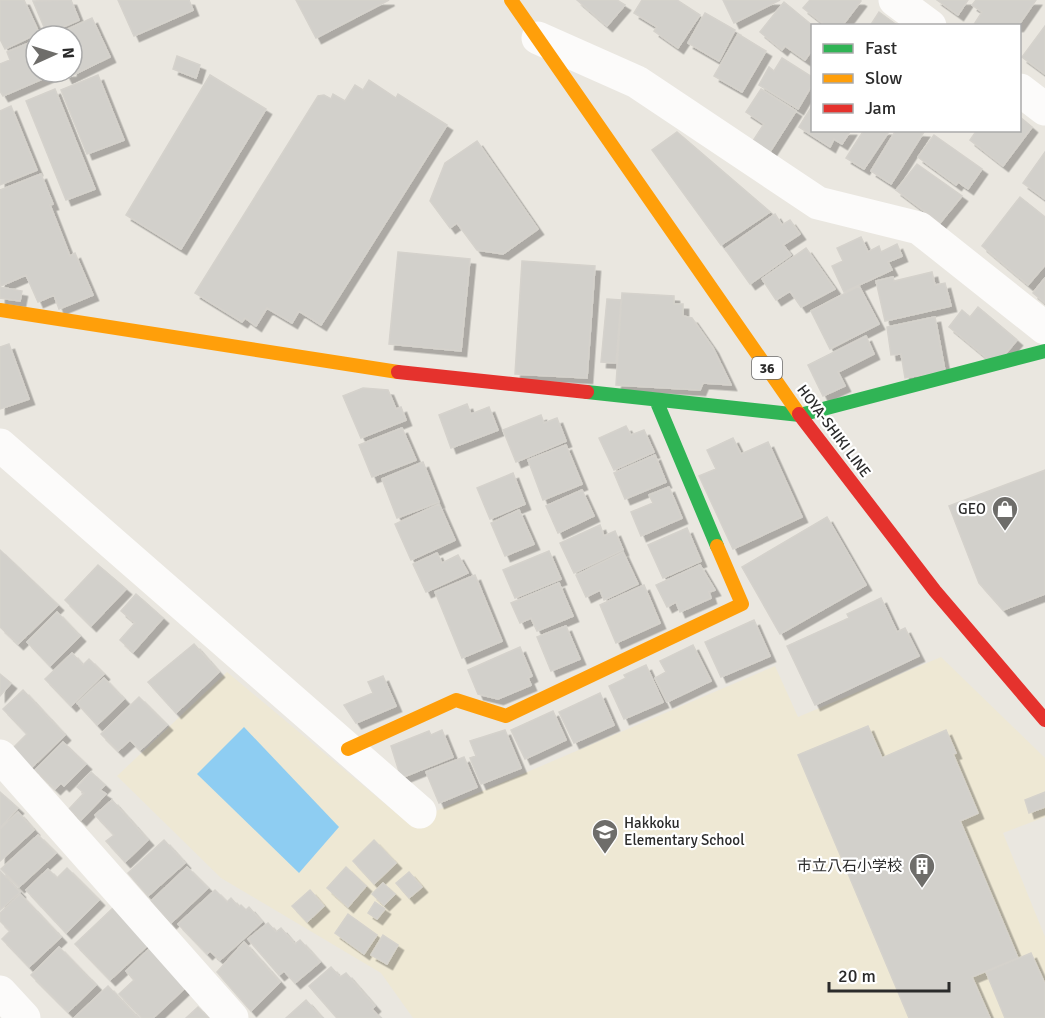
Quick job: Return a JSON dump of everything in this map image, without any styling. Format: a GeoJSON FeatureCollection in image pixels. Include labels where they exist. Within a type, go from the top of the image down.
{"type":"FeatureCollection","features":[{"type":"Feature","properties":{"kind":"street","name":"HOYA-SHIKI LINE"},"geometry":{"type":"LineString","coordinates":[[512,0],[800,415],[935,591],[1027,702],[1045,720]]}},
{"type":"Feature","properties":{"kind":"street"},"geometry":{"type":"LineString","coordinates":[[895,0],[927,24]]}},
{"type":"Feature","properties":{"kind":"street"},"geometry":{"type":"LineString","coordinates":[[538,38],[637,82],[818,203],[919,228],[1045,328]]}},
{"type":"Feature","properties":{"kind":"street"},"geometry":{"type":"LineString","coordinates":[[1021,91],[1045,109]]}},
{"type":"Feature","properties":{"kind":"street"},"geometry":{"type":"LineString","coordinates":[[0,310],[398,372],[800,415],[1045,351]]}},
{"type":"Feature","properties":{"kind":"street"},"geometry":{"type":"LineString","coordinates":[[348,749],[456,700],[506,716],[742,604],[656,400]]}},
{"type":"Feature","properties":{"kind":"street"},"geometry":{"type":"LineString","coordinates":[[0,444],[420,812]]}},
{"type":"Feature","properties":{"kind":"street"},"geometry":{"type":"LineString","coordinates":[[0,756],[232,1018]]}},
{"type":"Feature","properties":{"kind":"street"},"geometry":{"type":"LineString","coordinates":[[0,992],[24,1018]]}},
{"type":"Feature","properties":{"kind":"shaded area","name":"Hakkoku Elementary School"},"geometry":{"type":"Polygon","coordinates":[[[941,657],[1045,758],[1045,817],[1003,833],[1045,937],[1045,1018],[413,1018],[381,973],[221,878],[117,776],[227,672],[408,823],[775,666],[798,717],[941,657]]]}},
{"type":"Feature","properties":{"kind":"water"},"geometry":{"type":"Polygon","coordinates":[[[244,727],[339,827],[299,873],[197,774],[244,727]]]}},
{"type":"Feature","properties":{"kind":"building"},"geometry":{"type":"Polygon","coordinates":[[[0,0],[24,0],[35,24],[24,24],[24,40],[5,49],[0,39],[0,0]]]}},
{"type":"Feature","properties":{"kind":"building"},"geometry":{"type":"Polygon","coordinates":[[[71,0],[79,20],[70,24],[43,24],[33,1],[71,0]]]}},
{"type":"Feature","properties":{"kind":"building"},"geometry":{"type":"Polygon","coordinates":[[[118,0],[189,0],[193,10],[134,36],[118,0]]]}},
{"type":"Feature","properties":{"kind":"building"},"geometry":{"type":"Polygon","coordinates":[[[296,0],[389,0],[316,38],[296,0]]]}},
{"type":"Feature","properties":{"kind":"building"},"geometry":{"type":"Polygon","coordinates":[[[577,0],[617,0],[625,5],[607,26],[577,0]]]}},
{"type":"Feature","properties":{"kind":"building"},"geometry":{"type":"Polygon","coordinates":[[[642,0],[677,0],[700,15],[678,48],[654,31],[657,27],[634,13],[642,0]]]}},
{"type":"Feature","properties":{"kind":"building"},"geometry":{"type":"Polygon","coordinates":[[[723,0],[780,0],[734,23],[723,0]]]}},
{"type":"Feature","properties":{"kind":"building"},"geometry":{"type":"Polygon","coordinates":[[[810,0],[861,1],[844,24],[823,24],[803,8],[810,0]]]}},
{"type":"Feature","properties":{"kind":"building"},"geometry":{"type":"Polygon","coordinates":[[[937,0],[968,0],[958,15],[937,0]]]}},
{"type":"Feature","properties":{"kind":"building"},"geometry":{"type":"Polygon","coordinates":[[[976,0],[1036,0],[1019,24],[974,24],[982,12],[972,5],[976,0]]]}},
{"type":"Feature","properties":{"kind":"building"},"geometry":{"type":"Polygon","coordinates":[[[784,2],[811,24],[811,51],[805,60],[785,46],[782,50],[760,32],[784,2]]]}},
{"type":"Feature","properties":{"kind":"building"},"geometry":{"type":"Polygon","coordinates":[[[879,12],[895,24],[871,24],[879,12]]]}},
{"type":"Feature","properties":{"kind":"building"},"geometry":{"type":"Polygon","coordinates":[[[705,13],[735,30],[719,61],[688,43],[705,13]]]}},
{"type":"Feature","properties":{"kind":"building"},"geometry":{"type":"Polygon","coordinates":[[[92,18],[110,57],[84,70],[84,24],[79,24],[92,18]]]}},
{"type":"Feature","properties":{"kind":"building"},"geometry":{"type":"Polygon","coordinates":[[[1045,26],[1045,74],[1022,57],[1045,26]]]}},
{"type":"Feature","properties":{"kind":"building"},"geometry":{"type":"Polygon","coordinates":[[[738,34],[766,51],[742,92],[714,76],[738,34]]]}},
{"type":"Feature","properties":{"kind":"building"},"geometry":{"type":"Polygon","coordinates":[[[24,45],[24,84],[31,84],[3,96],[0,91],[0,64],[10,60],[7,52],[24,45]]]}},
{"type":"Feature","properties":{"kind":"building"},"geometry":{"type":"Polygon","coordinates":[[[177,56],[200,65],[196,78],[173,69],[177,56]]]}},
{"type":"Feature","properties":{"kind":"building"},"geometry":{"type":"Polygon","coordinates":[[[782,58],[811,76],[811,87],[798,109],[759,85],[769,67],[774,71],[782,58]]]}},
{"type":"Feature","properties":{"kind":"building"},"geometry":{"type":"Polygon","coordinates":[[[98,75],[124,140],[87,154],[61,90],[76,84],[84,84],[84,81],[98,75]]]}},
{"type":"Feature","properties":{"kind":"building"},"geometry":{"type":"Polygon","coordinates":[[[210,75],[266,109],[181,249],[126,215],[210,75]]]}},
{"type":"Feature","properties":{"kind":"building"},"geometry":{"type":"Polygon","coordinates":[[[369,80],[396,98],[398,94],[447,125],[321,325],[299,311],[292,323],[267,308],[256,326],[245,318],[242,322],[195,293],[318,96],[324,95],[331,99],[333,94],[345,101],[355,85],[363,90],[369,80]]]}},
{"type":"Feature","properties":{"kind":"building"},"geometry":{"type":"Polygon","coordinates":[[[55,89],[95,189],[66,200],[26,101],[55,89]]]}},
{"type":"Feature","properties":{"kind":"building"},"geometry":{"type":"Polygon","coordinates":[[[761,89],[796,111],[766,158],[749,147],[764,124],[746,112],[761,89]]]}},
{"type":"Feature","properties":{"kind":"building"},"geometry":{"type":"Polygon","coordinates":[[[11,106],[37,170],[0,185],[0,111],[11,106]]]}},
{"type":"Feature","properties":{"kind":"building"},"geometry":{"type":"Polygon","coordinates":[[[811,108],[811,132],[850,132],[842,144],[834,139],[830,147],[799,127],[811,108]]]}},
{"type":"Feature","properties":{"kind":"building"},"geometry":{"type":"Polygon","coordinates":[[[1021,118],[1032,127],[1003,166],[970,140],[976,132],[1021,132],[1021,118]]]}},
{"type":"Feature","properties":{"kind":"building"},"geometry":{"type":"Polygon","coordinates":[[[677,132],[770,212],[721,245],[652,150],[677,132]]]}},
{"type":"Feature","properties":{"kind":"building"},"geometry":{"type":"Polygon","coordinates":[[[863,132],[889,132],[864,169],[846,158],[863,132]]]}},
{"type":"Feature","properties":{"kind":"building"},"geometry":{"type":"Polygon","coordinates":[[[895,132],[924,132],[891,184],[871,171],[895,132]]]}},
{"type":"Feature","properties":{"kind":"building"},"geometry":{"type":"Polygon","coordinates":[[[934,135],[982,169],[968,189],[958,182],[956,185],[918,157],[934,135]]]}},
{"type":"Feature","properties":{"kind":"building"},"geometry":{"type":"Polygon","coordinates":[[[477,141],[538,229],[503,254],[477,250],[457,223],[450,228],[430,201],[445,163],[477,141]]]}},
{"type":"Feature","properties":{"kind":"building"},"geometry":{"type":"Polygon","coordinates":[[[1045,152],[1045,199],[1023,183],[1045,152]]]}},
{"type":"Feature","properties":{"kind":"building"},"geometry":{"type":"Polygon","coordinates":[[[917,164],[962,196],[940,223],[896,190],[917,164]]]}},
{"type":"Feature","properties":{"kind":"building"},"geometry":{"type":"Polygon","coordinates":[[[41,174],[53,204],[50,205],[70,256],[75,253],[93,295],[59,309],[54,295],[38,302],[26,275],[1,286],[0,282],[0,190],[41,174]]]}},
{"type":"Feature","properties":{"kind":"building"},"geometry":{"type":"Polygon","coordinates":[[[1020,197],[1045,217],[1045,265],[1028,285],[982,246],[1020,197]]]}},
{"type":"Feature","properties":{"kind":"building"},"geometry":{"type":"Polygon","coordinates":[[[775,214],[782,225],[790,220],[800,234],[783,245],[791,255],[750,284],[725,249],[775,214]]]}},
{"type":"Feature","properties":{"kind":"building"},"geometry":{"type":"Polygon","coordinates":[[[861,237],[868,252],[879,246],[881,252],[897,244],[902,256],[888,262],[892,270],[844,292],[832,266],[843,261],[837,248],[861,237]]]}},
{"type":"Feature","properties":{"kind":"building"},"geometry":{"type":"Polygon","coordinates":[[[806,248],[835,289],[801,307],[790,291],[776,300],[762,279],[806,248]]]}},
{"type":"Feature","properties":{"kind":"building"},"geometry":{"type":"Polygon","coordinates":[[[398,252],[470,259],[461,351],[389,344],[398,252]]]}},
{"type":"Feature","properties":{"kind":"building"},"geometry":{"type":"Polygon","coordinates":[[[522,261],[595,266],[587,378],[515,374],[522,261]]]}},
{"type":"Feature","properties":{"kind":"building"},"geometry":{"type":"Polygon","coordinates":[[[932,272],[935,285],[945,283],[951,306],[885,321],[876,281],[893,277],[894,281],[932,272]]]}},
{"type":"Feature","properties":{"kind":"building"},"geometry":{"type":"Polygon","coordinates":[[[1045,278],[1045,303],[1033,293],[1045,278]]]}},
{"type":"Feature","properties":{"kind":"building"},"geometry":{"type":"Polygon","coordinates":[[[859,286],[879,324],[830,349],[811,311],[859,286]]]}},
{"type":"Feature","properties":{"kind":"building"},"geometry":{"type":"Polygon","coordinates":[[[0,287],[22,291],[20,301],[0,298],[0,287]]]}},
{"type":"Feature","properties":{"kind":"building"},"geometry":{"type":"Polygon","coordinates":[[[622,293],[674,296],[674,304],[683,304],[683,316],[692,318],[713,348],[731,385],[703,383],[700,390],[616,385],[622,293]]]}},
{"type":"Feature","properties":{"kind":"building"},"geometry":{"type":"Polygon","coordinates":[[[607,299],[621,300],[616,363],[601,362],[607,299]]]}},
{"type":"Feature","properties":{"kind":"building"},"geometry":{"type":"Polygon","coordinates":[[[978,307],[1017,340],[1002,358],[989,360],[949,327],[962,310],[970,317],[978,307]]]}},
{"type":"Feature","properties":{"kind":"building"},"geometry":{"type":"Polygon","coordinates":[[[935,317],[945,371],[905,378],[901,354],[891,355],[887,327],[935,317]]]}},
{"type":"Feature","properties":{"kind":"building"},"geometry":{"type":"Polygon","coordinates":[[[866,336],[874,354],[838,372],[845,386],[823,396],[808,365],[866,336]]]}},
{"type":"Feature","properties":{"kind":"building"},"geometry":{"type":"Polygon","coordinates":[[[9,344],[29,399],[0,409],[0,347],[9,344]]]}},
{"type":"Feature","properties":{"kind":"building"},"geometry":{"type":"Polygon","coordinates":[[[363,388],[388,390],[396,409],[401,407],[406,420],[361,438],[343,396],[363,388]]]}},
{"type":"Feature","properties":{"kind":"building"},"geometry":{"type":"Polygon","coordinates":[[[467,404],[471,414],[489,407],[498,430],[451,448],[439,415],[467,404]]]}},
{"type":"Feature","properties":{"kind":"building"},"geometry":{"type":"Polygon","coordinates":[[[541,415],[544,423],[557,418],[566,441],[516,462],[503,430],[541,415]]]}},
{"type":"Feature","properties":{"kind":"building"},"geometry":{"type":"Polygon","coordinates":[[[626,426],[631,435],[644,430],[654,452],[614,470],[599,438],[626,426]]]}},
{"type":"Feature","properties":{"kind":"building"},"geometry":{"type":"Polygon","coordinates":[[[402,428],[416,460],[372,477],[359,445],[402,428]]]}},
{"type":"Feature","properties":{"kind":"building"},"geometry":{"type":"Polygon","coordinates":[[[733,438],[741,454],[768,442],[802,517],[733,549],[699,476],[716,469],[707,450],[733,438]]]}},
{"type":"Feature","properties":{"kind":"building"},"geometry":{"type":"Polygon","coordinates":[[[566,445],[582,484],[543,500],[528,460],[566,445]]]}},
{"type":"Feature","properties":{"kind":"building"},"geometry":{"type":"Polygon","coordinates":[[[655,455],[666,482],[625,499],[614,473],[655,455]]]}},
{"type":"Feature","properties":{"kind":"building"},"geometry":{"type":"Polygon","coordinates":[[[423,462],[439,502],[397,518],[382,479],[423,462]]]}},
{"type":"Feature","properties":{"kind":"building"},"geometry":{"type":"Polygon","coordinates":[[[1045,470],[1045,594],[1003,610],[979,583],[949,506],[1045,470]]]}},
{"type":"Feature","properties":{"kind":"building"},"geometry":{"type":"Polygon","coordinates":[[[513,473],[525,504],[490,519],[477,488],[513,473]]]}},
{"type":"Feature","properties":{"kind":"building"},"geometry":{"type":"Polygon","coordinates":[[[669,487],[682,518],[641,536],[631,512],[653,503],[649,495],[669,487]]]}},
{"type":"Feature","properties":{"kind":"building"},"geometry":{"type":"Polygon","coordinates":[[[582,490],[594,516],[558,533],[546,506],[582,490]]]}},
{"type":"Feature","properties":{"kind":"building"},"geometry":{"type":"Polygon","coordinates":[[[439,504],[455,540],[411,560],[395,524],[439,504]]]}},
{"type":"Feature","properties":{"kind":"building"},"geometry":{"type":"Polygon","coordinates":[[[519,510],[534,544],[505,556],[491,523],[519,510]]]}},
{"type":"Feature","properties":{"kind":"building"},"geometry":{"type":"Polygon","coordinates":[[[827,517],[866,585],[780,634],[742,567],[827,517]]]}},
{"type":"Feature","properties":{"kind":"building"},"geometry":{"type":"Polygon","coordinates":[[[600,525],[604,536],[615,531],[623,550],[574,573],[560,543],[600,525]]]}},
{"type":"Feature","properties":{"kind":"building"},"geometry":{"type":"Polygon","coordinates":[[[687,528],[701,561],[663,578],[648,545],[687,528]]]}},
{"type":"Feature","properties":{"kind":"building"},"geometry":{"type":"Polygon","coordinates":[[[0,550],[58,605],[18,644],[0,627],[0,550]]]}},
{"type":"Feature","properties":{"kind":"building"},"geometry":{"type":"Polygon","coordinates":[[[549,551],[561,579],[515,598],[503,570],[549,551]]]}},
{"type":"Feature","properties":{"kind":"building"},"geometry":{"type":"Polygon","coordinates":[[[623,552],[638,584],[604,600],[600,590],[586,597],[576,575],[623,552]]]}},
{"type":"Feature","properties":{"kind":"building"},"geometry":{"type":"Polygon","coordinates":[[[437,553],[442,563],[458,555],[468,573],[426,592],[413,564],[437,553]]]}},
{"type":"Feature","properties":{"kind":"building"},"geometry":{"type":"Polygon","coordinates":[[[98,565],[126,589],[91,626],[65,600],[98,565]]]}},
{"type":"Feature","properties":{"kind":"building"},"geometry":{"type":"Polygon","coordinates":[[[700,565],[715,590],[709,592],[711,598],[680,612],[676,602],[667,607],[656,585],[700,565]]]}},
{"type":"Feature","properties":{"kind":"building"},"geometry":{"type":"Polygon","coordinates":[[[475,575],[502,641],[462,658],[435,592],[475,575]]]}},
{"type":"Feature","properties":{"kind":"building"},"geometry":{"type":"Polygon","coordinates":[[[559,583],[573,616],[537,631],[531,618],[520,623],[511,603],[559,583]]]}},
{"type":"Feature","properties":{"kind":"building"},"geometry":{"type":"Polygon","coordinates":[[[644,585],[660,623],[616,643],[600,605],[644,585]]]}},
{"type":"Feature","properties":{"kind":"building"},"geometry":{"type":"Polygon","coordinates":[[[136,594],[163,618],[133,652],[120,640],[135,623],[121,611],[136,594]]]}},
{"type":"Feature","properties":{"kind":"building"},"geometry":{"type":"Polygon","coordinates":[[[881,598],[897,632],[905,628],[919,656],[815,705],[787,646],[849,618],[847,614],[881,598]]]}},
{"type":"Feature","properties":{"kind":"building"},"geometry":{"type":"Polygon","coordinates":[[[57,612],[80,636],[50,666],[27,642],[57,612]]]}},
{"type":"Feature","properties":{"kind":"building"},"geometry":{"type":"Polygon","coordinates":[[[754,620],[770,656],[721,677],[705,642],[754,620]]]}},
{"type":"Feature","properties":{"kind":"building"},"geometry":{"type":"Polygon","coordinates":[[[566,626],[580,659],[551,671],[537,637],[566,626]]]}},
{"type":"Feature","properties":{"kind":"building"},"geometry":{"type":"Polygon","coordinates":[[[194,644],[219,672],[176,713],[148,682],[194,644]]]}},
{"type":"Feature","properties":{"kind":"building"},"geometry":{"type":"Polygon","coordinates":[[[693,645],[711,681],[667,702],[655,678],[666,672],[660,661],[693,645]]]}},
{"type":"Feature","properties":{"kind":"building"},"geometry":{"type":"Polygon","coordinates":[[[520,647],[532,676],[528,678],[531,685],[498,699],[478,694],[468,670],[520,647]]]}},
{"type":"Feature","properties":{"kind":"building"},"geometry":{"type":"Polygon","coordinates":[[[72,653],[83,665],[89,659],[104,674],[71,706],[45,679],[72,653]]]}},
{"type":"Feature","properties":{"kind":"building"},"geometry":{"type":"Polygon","coordinates":[[[646,665],[663,702],[624,719],[609,686],[626,678],[624,675],[646,665]]]}},
{"type":"Feature","properties":{"kind":"building"},"geometry":{"type":"Polygon","coordinates":[[[0,674],[11,683],[0,696],[0,674]]]}},
{"type":"Feature","properties":{"kind":"building"},"geometry":{"type":"Polygon","coordinates":[[[383,676],[396,706],[356,723],[344,705],[373,693],[368,682],[383,676]]]}},
{"type":"Feature","properties":{"kind":"building"},"geometry":{"type":"Polygon","coordinates":[[[104,678],[124,699],[97,725],[77,703],[104,678]]]}},
{"type":"Feature","properties":{"kind":"building"},"geometry":{"type":"Polygon","coordinates":[[[23,690],[65,735],[29,770],[11,750],[27,734],[3,709],[23,690]]]}},
{"type":"Feature","properties":{"kind":"building"},"geometry":{"type":"Polygon","coordinates":[[[600,693],[614,725],[574,743],[559,712],[600,693]]]}},
{"type":"Feature","properties":{"kind":"building"},"geometry":{"type":"Polygon","coordinates":[[[139,697],[167,725],[140,750],[130,740],[118,751],[101,734],[139,697]]]}},
{"type":"Feature","properties":{"kind":"building"},"geometry":{"type":"Polygon","coordinates":[[[553,711],[566,740],[525,759],[511,730],[553,711]]]}},
{"type":"Feature","properties":{"kind":"building","name":"市立八石小学校"},"geometry":{"type":"Polygon","coordinates":[[[868,726],[882,758],[946,730],[956,753],[953,754],[978,813],[960,821],[1018,958],[972,977],[990,1018],[909,1018],[798,755],[868,726]]]}},
{"type":"Feature","properties":{"kind":"building"},"geometry":{"type":"Polygon","coordinates":[[[442,730],[453,757],[401,778],[391,746],[429,731],[431,735],[442,730]]]}},
{"type":"Feature","properties":{"kind":"building"},"geometry":{"type":"Polygon","coordinates":[[[505,730],[521,768],[481,784],[470,758],[476,756],[470,741],[505,730]]]}},
{"type":"Feature","properties":{"kind":"building"},"geometry":{"type":"Polygon","coordinates":[[[63,742],[86,764],[64,786],[61,783],[55,789],[35,770],[63,742]]]}},
{"type":"Feature","properties":{"kind":"building"},"geometry":{"type":"Polygon","coordinates":[[[464,757],[477,787],[439,803],[426,772],[464,757]]]}},
{"type":"Feature","properties":{"kind":"building"},"geometry":{"type":"Polygon","coordinates":[[[91,772],[105,785],[100,790],[106,794],[81,820],[69,809],[84,793],[77,787],[91,772]]]}},
{"type":"Feature","properties":{"kind":"building"},"geometry":{"type":"Polygon","coordinates":[[[0,792],[18,808],[0,828],[0,792]]]}},
{"type":"Feature","properties":{"kind":"building"},"geometry":{"type":"Polygon","coordinates":[[[1045,792],[1045,807],[1029,813],[1025,800],[1045,792]]]}},
{"type":"Feature","properties":{"kind":"building"},"geometry":{"type":"Polygon","coordinates":[[[112,800],[148,840],[125,862],[106,841],[114,835],[95,815],[112,800]]]}},
{"type":"Feature","properties":{"kind":"building"},"geometry":{"type":"Polygon","coordinates":[[[18,812],[34,830],[0,861],[0,829],[18,812]]]}},
{"type":"Feature","properties":{"kind":"building"},"geometry":{"type":"Polygon","coordinates":[[[38,835],[56,853],[19,887],[1,869],[38,835]]]}},
{"type":"Feature","properties":{"kind":"building"},"geometry":{"type":"Polygon","coordinates":[[[164,840],[185,863],[148,896],[128,873],[164,840]]]}},
{"type":"Feature","properties":{"kind":"building"},"geometry":{"type":"Polygon","coordinates":[[[374,840],[396,863],[374,884],[353,861],[374,840]]]}},
{"type":"Feature","properties":{"kind":"building"},"geometry":{"type":"Polygon","coordinates":[[[187,867],[208,888],[171,923],[151,901],[187,867]]]}},
{"type":"Feature","properties":{"kind":"building"},"geometry":{"type":"Polygon","coordinates":[[[346,867],[366,886],[348,907],[327,888],[346,867]]]}},
{"type":"Feature","properties":{"kind":"building"},"geometry":{"type":"Polygon","coordinates":[[[67,868],[99,900],[66,933],[26,890],[48,869],[57,878],[67,868]]]}},
{"type":"Feature","properties":{"kind":"building"},"geometry":{"type":"Polygon","coordinates":[[[0,871],[20,892],[0,910],[0,871]]]}},
{"type":"Feature","properties":{"kind":"building"},"geometry":{"type":"Polygon","coordinates":[[[409,872],[422,887],[409,898],[396,883],[409,872]]]}},
{"type":"Feature","properties":{"kind":"building"},"geometry":{"type":"Polygon","coordinates":[[[383,883],[395,894],[384,905],[372,894],[383,883]]]}},
{"type":"Feature","properties":{"kind":"building"},"geometry":{"type":"Polygon","coordinates":[[[215,890],[227,902],[231,898],[239,907],[241,905],[246,910],[249,907],[262,922],[220,960],[210,951],[207,954],[178,924],[215,890]]]}},
{"type":"Feature","properties":{"kind":"building"},"geometry":{"type":"Polygon","coordinates":[[[310,890],[324,906],[307,922],[292,906],[310,890]]]}},
{"type":"Feature","properties":{"kind":"building"},"geometry":{"type":"Polygon","coordinates":[[[20,894],[61,937],[29,967],[2,939],[10,931],[0,921],[0,913],[20,894]]]}},
{"type":"Feature","properties":{"kind":"building"},"geometry":{"type":"Polygon","coordinates":[[[375,902],[385,909],[377,919],[368,913],[375,902]]]}},
{"type":"Feature","properties":{"kind":"building"},"geometry":{"type":"Polygon","coordinates":[[[114,907],[149,944],[110,980],[75,944],[114,907]]]}},
{"type":"Feature","properties":{"kind":"building"},"geometry":{"type":"Polygon","coordinates":[[[348,914],[377,935],[364,954],[335,933],[348,914]]]}},
{"type":"Feature","properties":{"kind":"building"},"geometry":{"type":"Polygon","coordinates":[[[268,923],[276,932],[281,928],[295,944],[300,940],[320,962],[295,983],[284,971],[279,975],[248,939],[268,923]]]}},
{"type":"Feature","properties":{"kind":"building"},"geometry":{"type":"Polygon","coordinates":[[[383,935],[398,945],[387,964],[371,955],[383,935]]]}},
{"type":"Feature","properties":{"kind":"building"},"geometry":{"type":"Polygon","coordinates":[[[244,942],[280,982],[251,1011],[217,972],[244,942]]]}},
{"type":"Feature","properties":{"kind":"building"},"geometry":{"type":"Polygon","coordinates":[[[59,947],[96,985],[68,1012],[31,975],[59,947]]]}},
{"type":"Feature","properties":{"kind":"building"},"geometry":{"type":"Polygon","coordinates":[[[150,948],[186,987],[153,1018],[142,1018],[119,994],[134,980],[126,971],[150,948]]]}},
{"type":"Feature","properties":{"kind":"building"},"geometry":{"type":"Polygon","coordinates":[[[1031,953],[1045,984],[1045,1018],[1005,1018],[986,972],[1031,953]]]}},
{"type":"Feature","properties":{"kind":"building"},"geometry":{"type":"Polygon","coordinates":[[[331,967],[340,977],[346,973],[375,1006],[372,1009],[380,1018],[337,1018],[309,986],[331,967]]]}},
{"type":"Feature","properties":{"kind":"building"},"geometry":{"type":"Polygon","coordinates":[[[108,986],[138,1018],[74,1018],[108,986]]]}},
{"type":"Feature","properties":{"kind":"building"},"geometry":{"type":"Polygon","coordinates":[[[306,1000],[322,1018],[286,1018],[306,1000]]]}},
{"type":"Feature","properties":{"kind":"building"},"geometry":{"type":"Polygon","coordinates":[[[198,1007],[209,1018],[186,1018],[198,1007]]]}},
{"type":"Feature","properties":{"kind":"traffic: fast"},"geometry":{"type":"LineString","coordinates":[[587,392],[800,415],[1045,351]]}},
{"type":"Feature","properties":{"kind":"traffic: fast"},"geometry":{"type":"LineString","coordinates":[[656,400],[717,546]]}},
{"type":"Feature","properties":{"kind":"traffic: slow"},"geometry":{"type":"LineString","coordinates":[[511,0],[799,414]]}},
{"type":"Feature","properties":{"kind":"traffic: slow"},"geometry":{"type":"LineString","coordinates":[[0,310],[398,372]]}},
{"type":"Feature","properties":{"kind":"traffic: slow"},"geometry":{"type":"LineString","coordinates":[[348,749],[456,700],[506,716],[742,604],[717,546]]}},
{"type":"Feature","properties":{"kind":"traffic: jam"},"geometry":{"type":"LineString","coordinates":[[398,372],[587,392]]}},
{"type":"Feature","properties":{"kind":"traffic: jam"},"geometry":{"type":"LineString","coordinates":[[799,414],[935,591],[1045,720]]}},
{"type":"Feature","properties":{"kind":"place","name":"GEO"},"geometry":{"type":"Point","coordinates":[1005,532]}},
{"type":"Feature","properties":{"kind":"place","name":"Hakkoku Elementary School"},"geometry":{"type":"Point","coordinates":[605,855]}},
{"type":"Feature","properties":{"kind":"place","name":"市立八石小学校"},"geometry":{"type":"Point","coordinates":[922,889]}}]}
